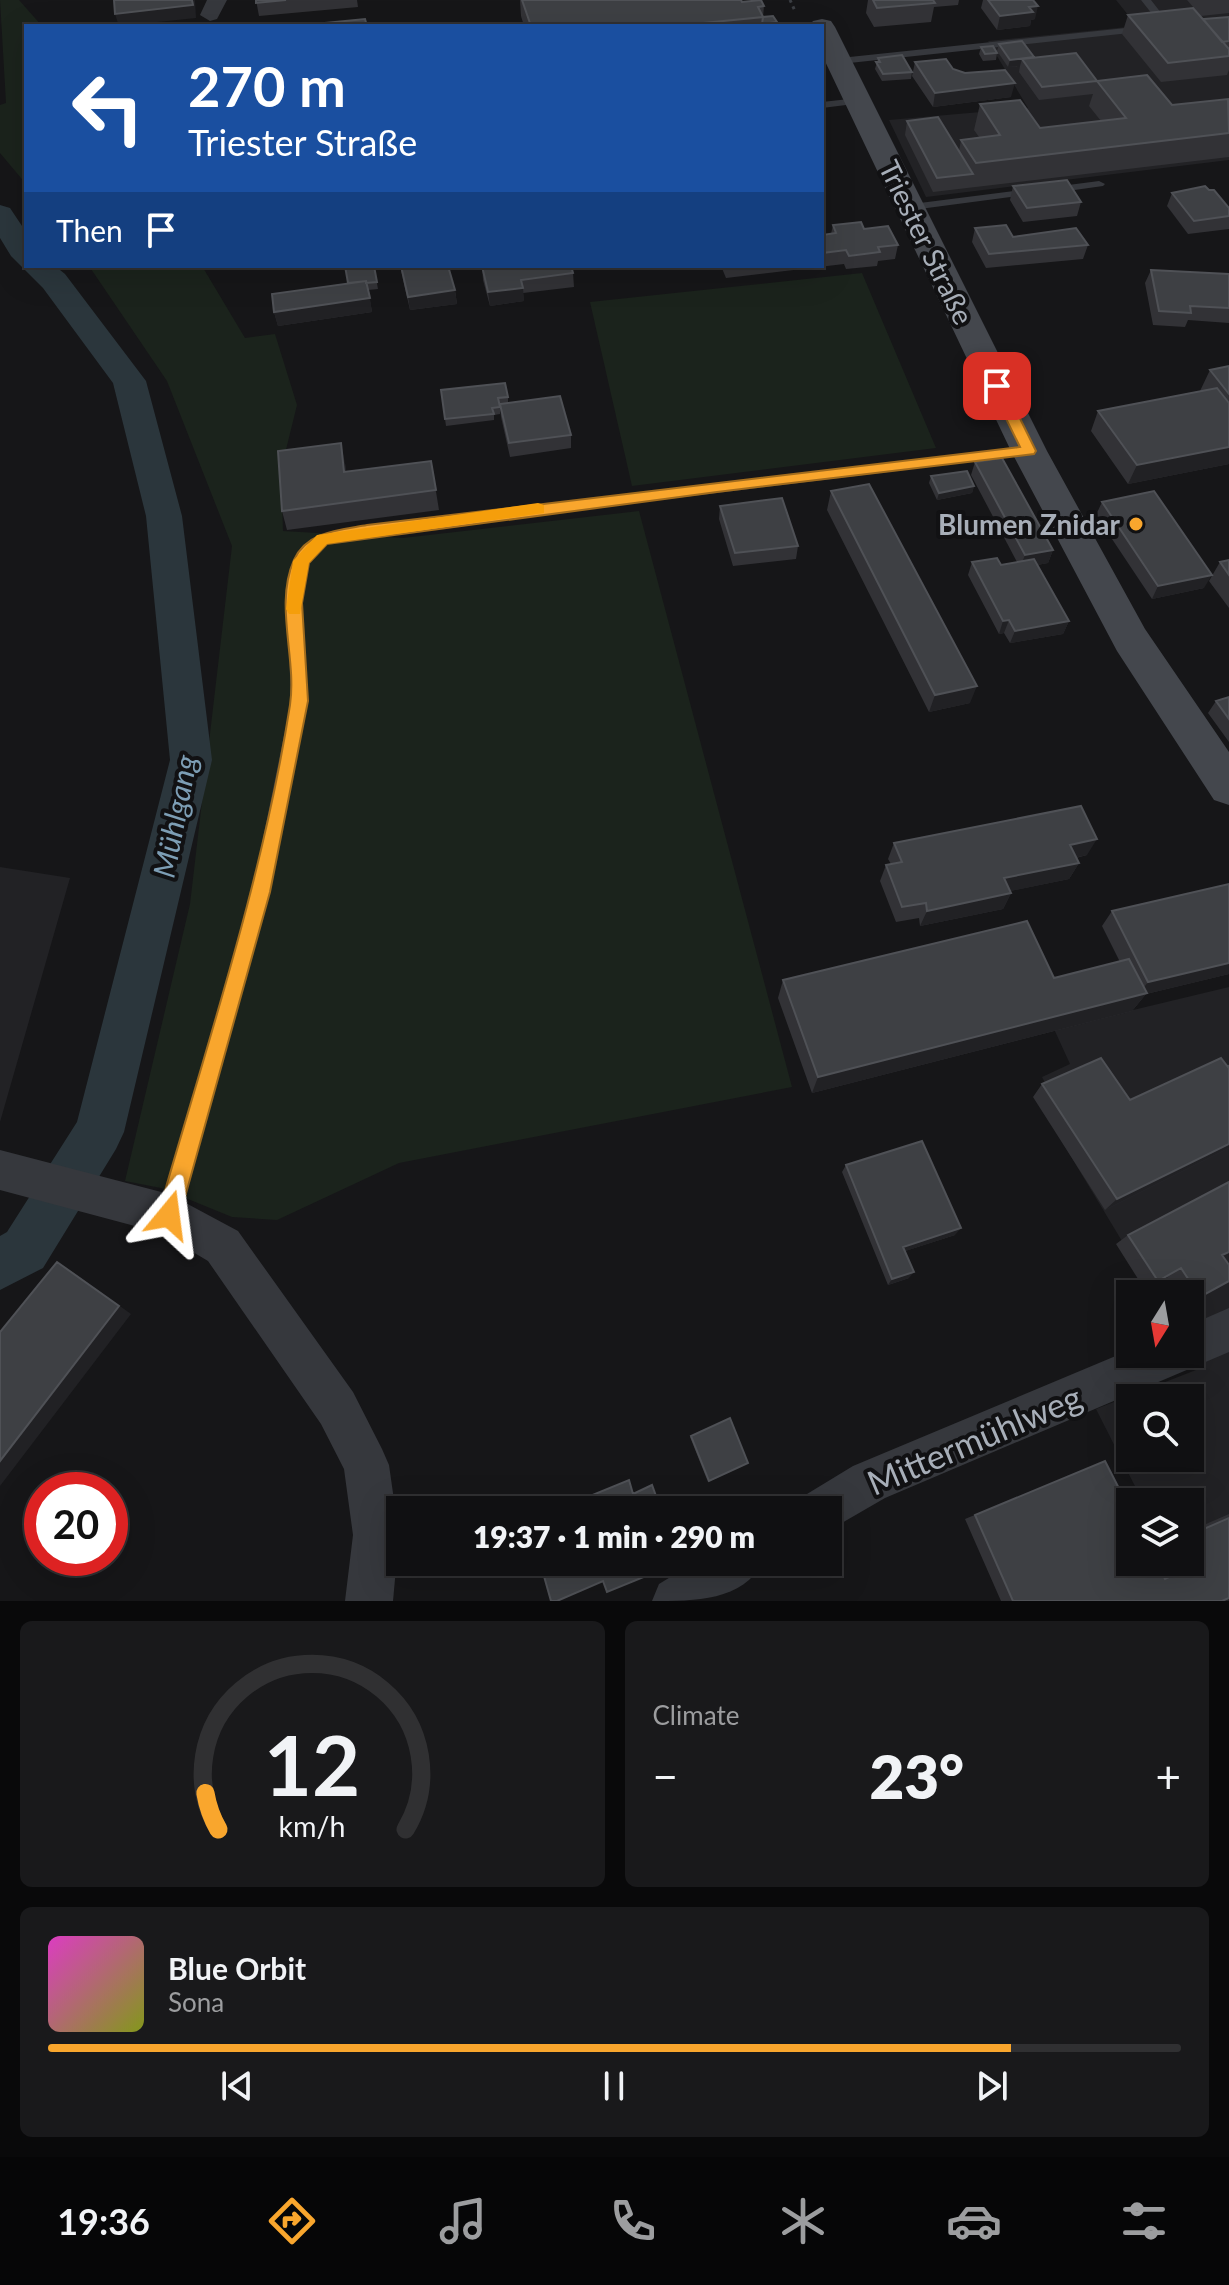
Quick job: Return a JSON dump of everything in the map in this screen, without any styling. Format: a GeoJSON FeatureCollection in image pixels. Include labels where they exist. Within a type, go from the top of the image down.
{"type":"FeatureCollection","features":[{"type":"Feature","properties":{"kind":"main road","name":"Triester Straße"},"geometry":{"type":"LineString","coordinates":[[808,0],[821,24]]}},
{"type":"Feature","properties":{"kind":"main road","name":"Triester Straße"},"geometry":{"type":"LineString","coordinates":[[824,30],[1029,451],[1131,640],[1229,787]]}},
{"type":"Feature","properties":{"kind":"street"},"geometry":{"type":"LineString","coordinates":[[14,1172],[169,1215],[223,1246],[337,1408],[366,1465],[376,1535],[369,1601]]}},
{"type":"Feature","properties":{"kind":"street"},"geometry":{"type":"LineString","coordinates":[[1204,1341],[1229,1330]]}},
{"type":"Feature","properties":{"kind":"street","name":"Mittermühlweg"},"geometry":{"type":"LineString","coordinates":[[842,1498],[869,1482],[1139,1368]]}},
{"type":"Feature","properties":{"kind":"street"},"geometry":{"type":"LineString","coordinates":[[676,1601],[716,1576]]}},
{"type":"Feature","properties":{"kind":"lane"},"geometry":{"type":"LineString","coordinates":[[1146,0],[1167,27]]}},
{"type":"Feature","properties":{"kind":"lane"},"geometry":{"type":"LineString","coordinates":[[840,61],[1183,26]]}},
{"type":"Feature","properties":{"kind":"lane"},"geometry":{"type":"LineString","coordinates":[[824,105],[858,101]]}},
{"type":"Feature","properties":{"kind":"lane"},"geometry":{"type":"LineString","coordinates":[[912,207],[1099,184]]}},
{"type":"Feature","properties":{"kind":"lane"},"geometry":{"type":"LineString","coordinates":[[169,1215],[260,892],[299,701],[294,603],[301,561],[322,539],[717,486],[1029,451]]}},
{"type":"Feature","properties":{"kind":"shaded area"},"geometry":{"type":"Polygon","coordinates":[[[0,0],[19,0],[40,24],[24,24],[24,182],[0,153],[0,105],[6,103],[0,0]]]}},
{"type":"Feature","properties":{"kind":"shaded area"},"geometry":{"type":"Polygon","coordinates":[[[1116,0],[1229,0],[1229,160],[926,197],[889,120],[1028,108],[988,41],[1137,26],[1116,0]]]}},
{"type":"Feature","properties":{"kind":"shaded area"},"geometry":{"type":"Polygon","coordinates":[[[90,268],[203,268],[245,338],[275,334],[297,405],[281,470],[283,531],[403,538],[639,511],[792,1087],[399,1163],[277,1220],[232,1217],[161,1188],[125,1181],[190,904],[232,546],[167,381],[90,268]]]}},
{"type":"Feature","properties":{"kind":"shaded area"},"geometry":{"type":"Polygon","coordinates":[[[862,273],[936,448],[632,486],[590,302],[862,273]]]}},
{"type":"Feature","properties":{"kind":"shaded area"},"geometry":{"type":"Polygon","coordinates":[[[0,867],[70,878],[0,1122],[0,867]]]}},
{"type":"Feature","properties":{"kind":"shaded area"},"geometry":{"type":"Polygon","coordinates":[[[1229,987],[1229,1601],[1193,1601],[1180,1576],[1204,1576],[1204,1488],[1136,1488],[1128,1472],[1204,1472],[1204,1384],[1160,1384],[1195,1368],[1204,1368],[1204,1280],[1146,1280],[1041,1107],[1055,1102],[1042,1077],[1070,1064],[1054,1029],[1229,987]]]}},
{"type":"Feature","properties":{"kind":"shaded area"},"geometry":{"type":"Polygon","coordinates":[[[1116,1401],[1116,1449],[1096,1409],[1116,1401]]]}},
{"type":"Feature","properties":{"kind":"building"},"geometry":{"type":"Polygon","coordinates":[[[114,0],[192,0],[193,5],[115,14],[114,0]]]}},
{"type":"Feature","properties":{"kind":"building"},"geometry":{"type":"Polygon","coordinates":[[[256,0],[286,0],[256,3],[256,0]]]}},
{"type":"Feature","properties":{"kind":"building"},"geometry":{"type":"Polygon","coordinates":[[[522,0],[761,0],[764,6],[758,7],[763,17],[693,24],[530,24],[522,0]]]}},
{"type":"Feature","properties":{"kind":"building"},"geometry":{"type":"Polygon","coordinates":[[[873,0],[933,0],[935,3],[877,8],[873,0]]]}},
{"type":"Feature","properties":{"kind":"building"},"geometry":{"type":"Polygon","coordinates":[[[988,0],[1033,0],[1038,6],[1029,7],[1033,12],[1000,16],[988,0]]]}},
{"type":"Feature","properties":{"kind":"building"},"geometry":{"type":"Polygon","coordinates":[[[1193,8],[1229,49],[1229,56],[1168,63],[1128,15],[1193,8]]]}},
{"type":"Feature","properties":{"kind":"building"},"geometry":{"type":"Polygon","coordinates":[[[773,16],[777,22],[762,24],[763,17],[773,16]]]}},
{"type":"Feature","properties":{"kind":"building"},"geometry":{"type":"Polygon","coordinates":[[[1229,17],[1229,41],[1222,42],[1203,19],[1229,17]]]}},
{"type":"Feature","properties":{"kind":"building"},"geometry":{"type":"Polygon","coordinates":[[[365,19],[366,24],[315,24],[365,19]]]}},
{"type":"Feature","properties":{"kind":"building"},"geometry":{"type":"Polygon","coordinates":[[[1022,41],[1034,57],[1010,60],[999,44],[1022,41]]]}},
{"type":"Feature","properties":{"kind":"building"},"geometry":{"type":"Polygon","coordinates":[[[993,46],[997,53],[985,54],[981,47],[993,46]]]}},
{"type":"Feature","properties":{"kind":"building"},"geometry":{"type":"Polygon","coordinates":[[[1076,53],[1097,81],[1042,87],[1022,59],[1076,53]]]}},
{"type":"Feature","properties":{"kind":"building"},"geometry":{"type":"Polygon","coordinates":[[[902,55],[912,72],[883,74],[876,62],[880,62],[878,58],[902,55]]]}},
{"type":"Feature","properties":{"kind":"building"},"geometry":{"type":"Polygon","coordinates":[[[946,59],[953,69],[965,73],[1005,70],[1015,83],[935,93],[915,62],[946,59]]]}},
{"type":"Feature","properties":{"kind":"building"},"geometry":{"type":"Polygon","coordinates":[[[1147,75],[1172,105],[1228,99],[1229,133],[976,163],[961,140],[1000,135],[980,104],[1020,100],[1040,128],[1126,118],[1097,81],[1147,75]]]}},
{"type":"Feature","properties":{"kind":"building"},"geometry":{"type":"Polygon","coordinates":[[[938,117],[973,174],[937,178],[907,121],[938,117]]]}},
{"type":"Feature","properties":{"kind":"building"},"geometry":{"type":"Polygon","coordinates":[[[1067,180],[1081,202],[1027,208],[1013,186],[1067,180]]]}},
{"type":"Feature","properties":{"kind":"building"},"geometry":{"type":"Polygon","coordinates":[[[1205,186],[1214,190],[1229,208],[1229,216],[1194,221],[1172,193],[1205,186]]]}},
{"type":"Feature","properties":{"kind":"building"},"geometry":{"type":"Polygon","coordinates":[[[861,222],[864,229],[888,226],[898,245],[878,247],[880,252],[849,256],[846,250],[824,253],[824,235],[836,233],[833,225],[861,222]]]}},
{"type":"Feature","properties":{"kind":"building"},"geometry":{"type":"Polygon","coordinates":[[[1006,225],[1013,237],[1076,228],[1088,245],[989,254],[975,228],[1006,225]]]}},
{"type":"Feature","properties":{"kind":"building"},"geometry":{"type":"Polygon","coordinates":[[[345,268],[374,268],[377,282],[348,283],[345,268]]]}},
{"type":"Feature","properties":{"kind":"building"},"geometry":{"type":"Polygon","coordinates":[[[401,268],[449,268],[455,290],[408,297],[401,268]]]}},
{"type":"Feature","properties":{"kind":"building"},"geometry":{"type":"Polygon","coordinates":[[[482,268],[572,268],[573,273],[521,280],[523,288],[488,292],[482,268]]]}},
{"type":"Feature","properties":{"kind":"building"},"geometry":{"type":"Polygon","coordinates":[[[1151,270],[1229,274],[1229,308],[1190,306],[1191,313],[1159,311],[1151,270]]]}},
{"type":"Feature","properties":{"kind":"building"},"geometry":{"type":"Polygon","coordinates":[[[366,281],[370,298],[274,312],[272,294],[366,281]]]}},
{"type":"Feature","properties":{"kind":"building"},"geometry":{"type":"Polygon","coordinates":[[[1229,366],[1229,394],[1210,370],[1229,366]]]}},
{"type":"Feature","properties":{"kind":"building"},"geometry":{"type":"Polygon","coordinates":[[[505,383],[508,397],[498,398],[500,407],[492,408],[494,414],[445,419],[441,390],[505,383]]]}},
{"type":"Feature","properties":{"kind":"building"},"geometry":{"type":"Polygon","coordinates":[[[1217,388],[1229,403],[1229,447],[1137,465],[1098,411],[1217,388]]]}},
{"type":"Feature","properties":{"kind":"building"},"geometry":{"type":"Polygon","coordinates":[[[560,396],[571,435],[509,443],[500,404],[560,396]]]}},
{"type":"Feature","properties":{"kind":"building"},"geometry":{"type":"Polygon","coordinates":[[[341,443],[344,472],[431,461],[436,490],[282,511],[278,451],[341,443]]]}},
{"type":"Feature","properties":{"kind":"building"},"geometry":{"type":"Polygon","coordinates":[[[1002,458],[1053,550],[1025,555],[975,462],[1002,458]]]}},
{"type":"Feature","properties":{"kind":"building"},"geometry":{"type":"Polygon","coordinates":[[[967,471],[974,486],[939,493],[931,476],[967,471]]]}},
{"type":"Feature","properties":{"kind":"building"},"geometry":{"type":"Polygon","coordinates":[[[869,484],[977,686],[935,695],[831,491],[869,484]]]}},
{"type":"Feature","properties":{"kind":"building"},"geometry":{"type":"Polygon","coordinates":[[[1154,491],[1212,575],[1158,586],[1102,502],[1154,491]]]}},
{"type":"Feature","properties":{"kind":"building"},"geometry":{"type":"Polygon","coordinates":[[[782,498],[798,546],[735,553],[720,506],[782,498]]]}},
{"type":"Feature","properties":{"kind":"building"},"geometry":{"type":"Polygon","coordinates":[[[997,558],[1001,565],[1034,559],[1069,621],[1015,631],[1009,620],[1003,621],[972,562],[997,558]]]}},
{"type":"Feature","properties":{"kind":"building"},"geometry":{"type":"Polygon","coordinates":[[[1229,560],[1229,575],[1220,562],[1229,560]]]}},
{"type":"Feature","properties":{"kind":"building"},"geometry":{"type":"Polygon","coordinates":[[[1229,697],[1229,719],[1216,701],[1229,697]]]}},
{"type":"Feature","properties":{"kind":"building"},"geometry":{"type":"Polygon","coordinates":[[[1081,806],[1097,839],[1070,845],[1079,863],[1004,878],[1011,893],[927,911],[926,903],[902,907],[886,865],[902,862],[894,843],[1081,806]]]}},
{"type":"Feature","properties":{"kind":"building"},"geometry":{"type":"Polygon","coordinates":[[[1229,884],[1229,963],[1148,982],[1112,911],[1229,884]]]}},
{"type":"Feature","properties":{"kind":"building"},"geometry":{"type":"Polygon","coordinates":[[[1027,921],[1054,978],[1129,959],[1147,993],[818,1077],[783,980],[1027,921]]]}},
{"type":"Feature","properties":{"kind":"building"},"geometry":{"type":"Polygon","coordinates":[[[1101,1058],[1130,1100],[1221,1058],[1229,1066],[1229,1144],[1117,1199],[1042,1084],[1101,1058]]]}},
{"type":"Feature","properties":{"kind":"building"},"geometry":{"type":"Polygon","coordinates":[[[922,1141],[961,1228],[903,1247],[914,1272],[892,1279],[846,1165],[922,1141]]]}},
{"type":"Feature","properties":{"kind":"building"},"geometry":{"type":"Polygon","coordinates":[[[1229,1182],[1229,1252],[1222,1255],[1229,1265],[1229,1281],[1204,1295],[1204,1280],[1189,1280],[1181,1268],[1157,1280],[1128,1235],[1229,1182]]]}},
{"type":"Feature","properties":{"kind":"building"},"geometry":{"type":"Polygon","coordinates":[[[57,1262],[119,1306],[0,1461],[0,1332],[57,1262]]]}},
{"type":"Feature","properties":{"kind":"building"},"geometry":{"type":"Polygon","coordinates":[[[730,1418],[748,1463],[709,1481],[691,1436],[730,1418]]]}},
{"type":"Feature","properties":{"kind":"building"},"geometry":{"type":"Polygon","coordinates":[[[1105,1461],[1119,1488],[1116,1488],[1116,1576],[1163,1576],[1165,1579],[1171,1576],[1204,1576],[1204,1529],[1229,1518],[1229,1598],[1222,1601],[1013,1601],[975,1515],[1105,1461]]]}},
{"type":"Feature","properties":{"kind":"building"},"geometry":{"type":"Polygon","coordinates":[[[629,1480],[633,1494],[652,1485],[656,1496],[590,1496],[629,1480]]]}},
{"type":"Feature","properties":{"kind":"building"},"geometry":{"type":"Polygon","coordinates":[[[544,1576],[646,1576],[607,1592],[603,1581],[551,1601],[544,1576]]]}},
{"type":"Feature","properties":{"kind":"waterway","name":"Mühlgang"},"geometry":{"type":"LineString","coordinates":[[0,214],[24,253]]}},
{"type":"Feature","properties":{"kind":"waterway","name":"Mühlgang"},"geometry":{"type":"LineString","coordinates":[[0,1264],[25,1250],[99,1132],[191,760],[164,516],[129,381],[54,281],[39,268]]}},
{"type":"Feature","properties":{"kind":"slow traffic"},"geometry":{"type":"LineString","coordinates":[[294,609],[301,561],[322,539],[538,509]]}},
{"type":"Feature","properties":{"kind":"place","name":"Blumen Znidar"},"geometry":{"type":"Point","coordinates":[1136,524]}},
{"type":"Feature","properties":{"kind":"route"},"geometry":{"type":"LineString","coordinates":[[169,1215],[260,892],[299,701],[294,603],[301,561],[322,539],[717,486],[1029,451],[997,386]]}}]}
